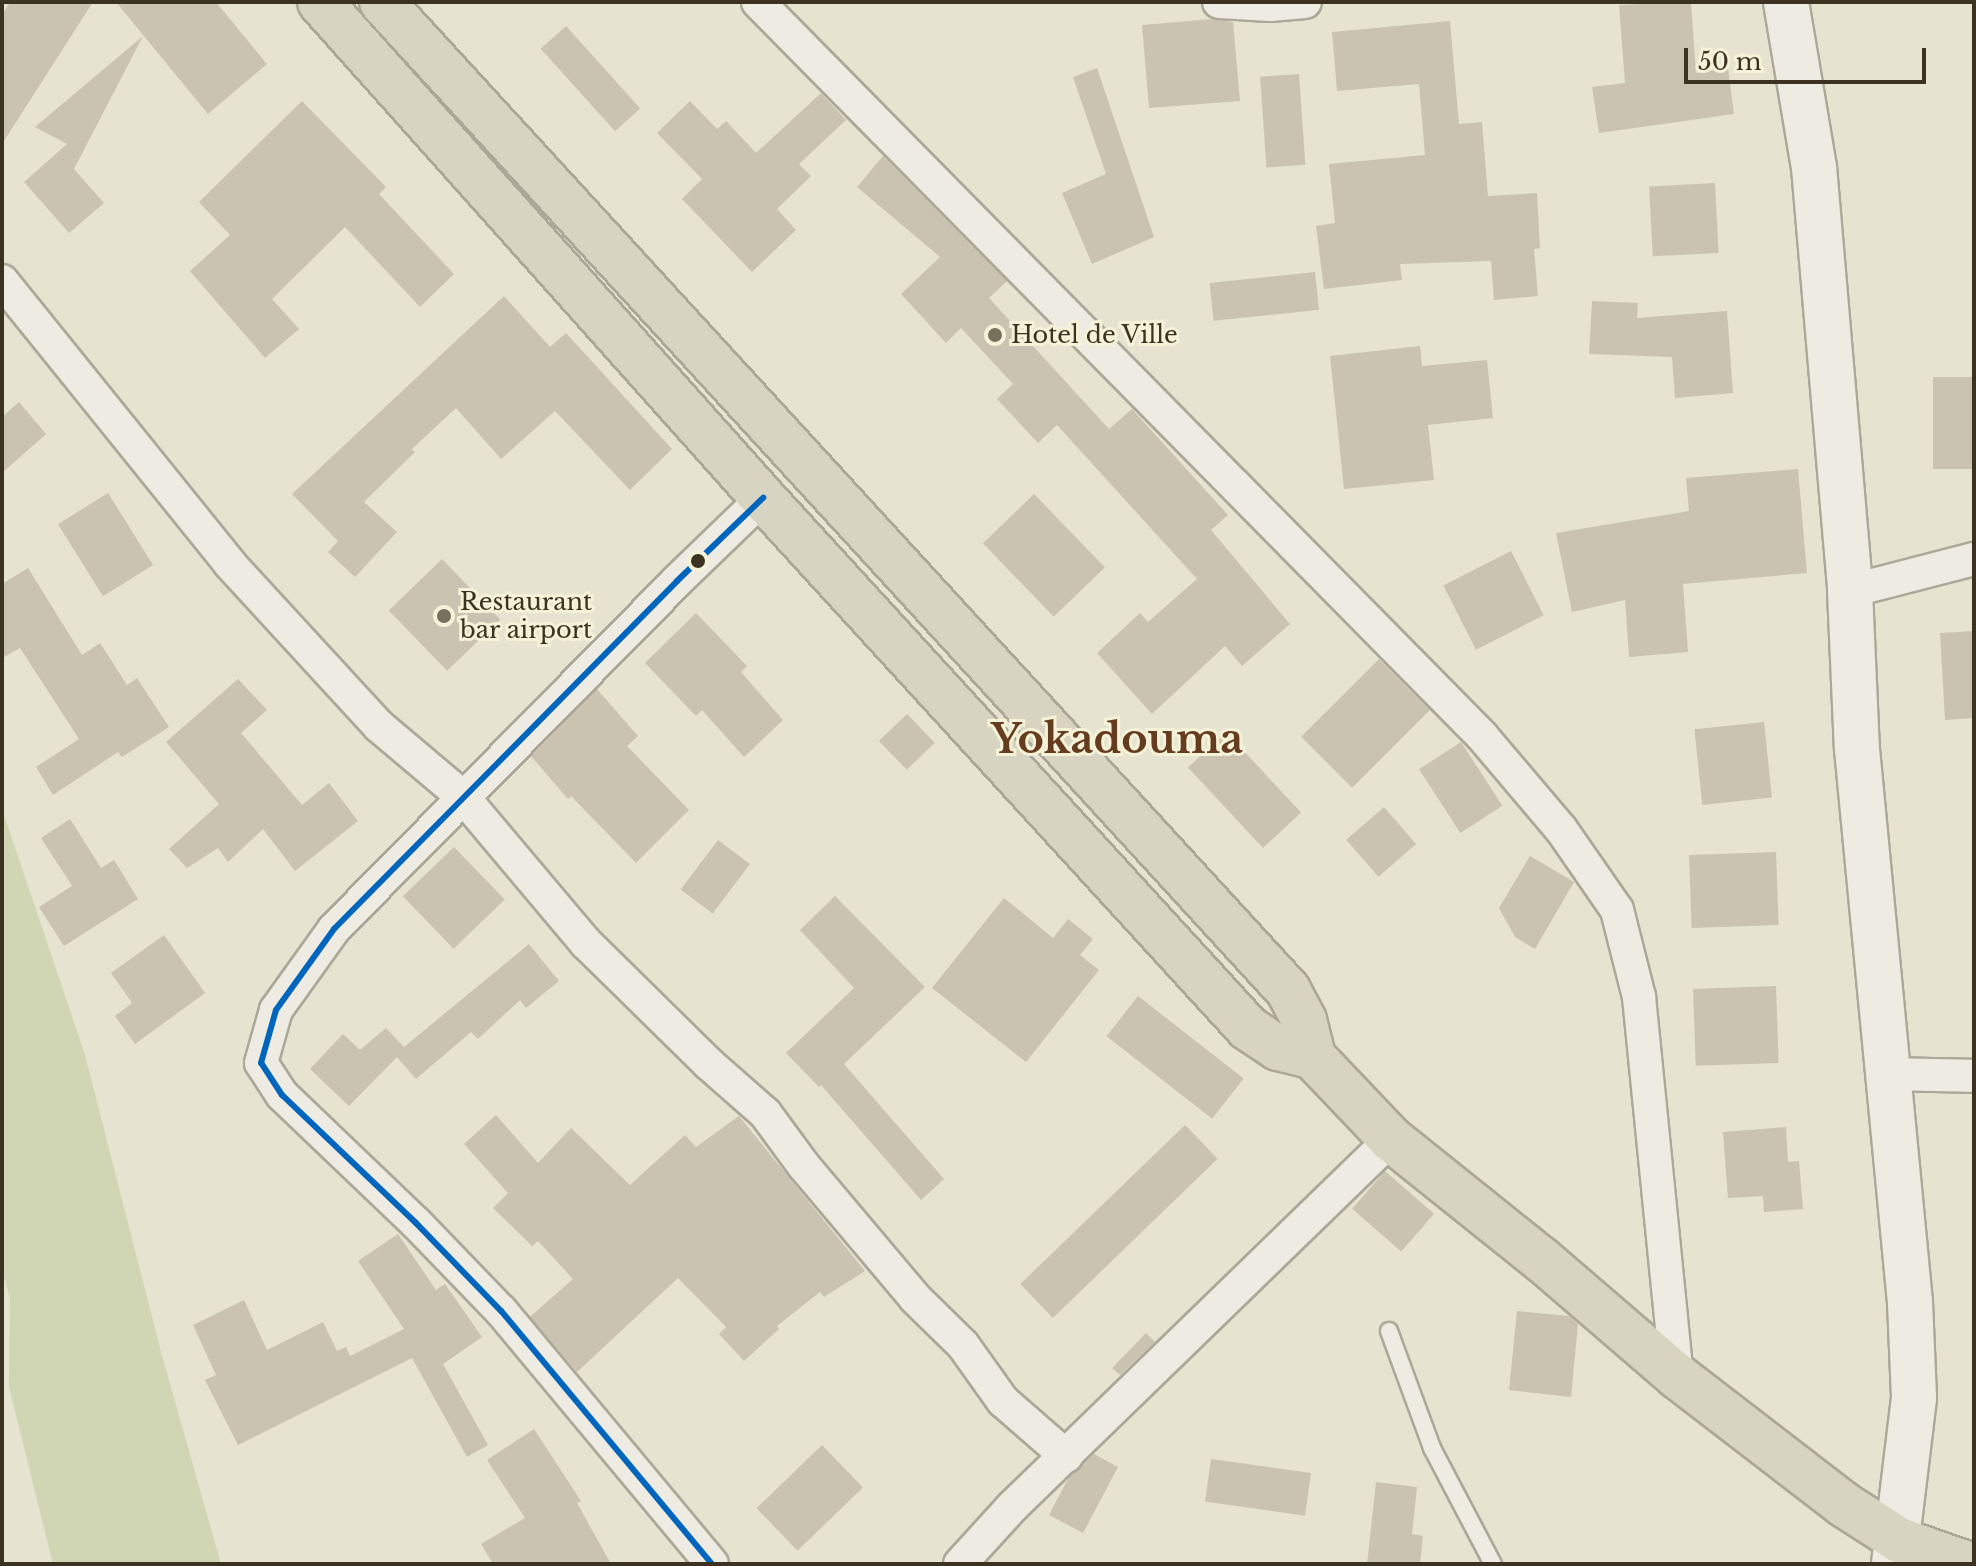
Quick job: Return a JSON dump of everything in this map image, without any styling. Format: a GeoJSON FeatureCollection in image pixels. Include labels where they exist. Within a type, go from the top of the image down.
{"type":"FeatureCollection","features":[{"type":"Feature","properties":{"kind":"highway"},"geometry":{"type":"LineString","coordinates":[[320,2],[763,498],[1248,1028],[1278,1048],[1313,1057]]}},
{"type":"Feature","properties":{"kind":"highway"},"geometry":{"type":"LineString","coordinates":[[382,2],[1288,990],[1304,1020],[1313,1057],[1391,1139],[1541,1259],[1677,1376],[1843,1504],[1896,1552],[1967,1564]]}},
{"type":"Feature","properties":{"kind":"main road"},"geometry":{"type":"LineString","coordinates":[[1786,2],[1814,167],[1850,591],[1857,749],[1910,1302],[1914,1398],[1896,1552]]}},
{"type":"Feature","properties":{"kind":"street"},"geometry":{"type":"LineString","coordinates":[[758,2],[1482,736],[1561,829],[1617,910],[1639,997],[1677,1376]]}},
{"type":"Feature","properties":{"kind":"street"},"geometry":{"type":"LineString","coordinates":[[1219,2],[1270,5],[1305,2]]}},
{"type":"Feature","properties":{"kind":"street"},"geometry":{"type":"LineString","coordinates":[[2,281],[230,564],[379,726],[463,797],[586,943],[708,1063],[765,1113],[915,1298],[963,1345],[1003,1401],[1066,1456]]}},
{"type":"Feature","properties":{"kind":"street"},"geometry":{"type":"LineString","coordinates":[[712,1564],[501,1311],[416,1223],[282,1095],[261,1063],[276,1010],[334,929],[763,498]]}},
{"type":"Feature","properties":{"kind":"street"},"geometry":{"type":"LineString","coordinates":[[1850,591],[1974,559]]}},
{"type":"Feature","properties":{"kind":"street"},"geometry":{"type":"LineString","coordinates":[[1889,1074],[1974,1076]]}},
{"type":"Feature","properties":{"kind":"street"},"geometry":{"type":"LineString","coordinates":[[960,1564],[1013,1506],[1391,1139]]}},
{"type":"Feature","properties":{"kind":"lane"},"geometry":{"type":"LineString","coordinates":[[1389,1331],[1432,1448],[1493,1564]]}},
{"type":"Feature","properties":{"kind":"green space"},"geometry":{"type":"Polygon","coordinates":[[[2,809],[85,1055],[161,1352],[221,1564],[53,1564],[9,1387],[10,1298],[2,1271],[2,809]]]}},
{"type":"Feature","properties":{"kind":"building"},"geometry":{"type":"Polygon","coordinates":[[[10,2],[93,2],[2,144],[2,15],[10,2]]]}},
{"type":"Feature","properties":{"kind":"building"},"geometry":{"type":"Polygon","coordinates":[[[116,2],[216,2],[267,64],[208,114],[116,2]]]}},
{"type":"Feature","properties":{"kind":"building"},"geometry":{"type":"Polygon","coordinates":[[[1691,2],[1696,73],[1728,68],[1734,114],[1599,133],[1592,87],[1625,83],[1619,5],[1691,2]]]}},
{"type":"Feature","properties":{"kind":"building"},"geometry":{"type":"Polygon","coordinates":[[[1212,19],[1233,22],[1240,101],[1149,108],[1142,25],[1212,19]]]}},
{"type":"Feature","properties":{"kind":"building"},"geometry":{"type":"Polygon","coordinates":[[[1450,21],[1459,124],[1482,122],[1488,196],[1537,193],[1540,248],[1534,249],[1538,296],[1494,300],[1491,261],[1400,264],[1402,280],[1324,289],[1316,226],[1335,223],[1329,164],[1425,155],[1419,84],[1337,91],[1332,32],[1450,21]]]}},
{"type":"Feature","properties":{"kind":"building"},"geometry":{"type":"Polygon","coordinates":[[[566,26],[640,108],[615,131],[541,49],[566,26]]]}},
{"type":"Feature","properties":{"kind":"building"},"geometry":{"type":"Polygon","coordinates":[[[143,36],[74,169],[104,203],[69,233],[24,182],[67,144],[35,127],[143,36]]]}},
{"type":"Feature","properties":{"kind":"building"},"geometry":{"type":"Polygon","coordinates":[[[1097,68],[1154,237],[1092,264],[1062,193],[1106,174],[1073,77],[1097,68]]]}},
{"type":"Feature","properties":{"kind":"building"},"geometry":{"type":"Polygon","coordinates":[[[1299,74],[1305,165],[1266,167],[1260,77],[1299,74]]]}},
{"type":"Feature","properties":{"kind":"building"},"geometry":{"type":"Polygon","coordinates":[[[821,93],[846,120],[799,164],[811,176],[777,209],[796,230],[752,272],[682,199],[702,179],[657,133],[690,101],[717,129],[726,121],[756,153],[821,93]]]}},
{"type":"Feature","properties":{"kind":"building"},"geometry":{"type":"Polygon","coordinates":[[[302,101],[386,187],[379,194],[454,274],[420,307],[345,227],[272,299],[299,329],[265,358],[190,271],[230,235],[199,202],[302,101]]]}},
{"type":"Feature","properties":{"kind":"building"},"geometry":{"type":"Polygon","coordinates":[[[883,156],[1007,281],[989,298],[1109,429],[1132,409],[1228,515],[1211,530],[1290,624],[1242,666],[1225,646],[1152,714],[1097,653],[1140,613],[1148,622],[1197,579],[1057,425],[1038,443],[997,399],[1013,384],[961,328],[946,343],[901,294],[940,257],[857,187],[883,156]]]}},
{"type":"Feature","properties":{"kind":"building"},"geometry":{"type":"Polygon","coordinates":[[[1715,183],[1719,253],[1653,256],[1649,186],[1715,183]]]}},
{"type":"Feature","properties":{"kind":"building"},"geometry":{"type":"Polygon","coordinates":[[[1315,272],[1319,310],[1214,321],[1210,283],[1315,272]]]}},
{"type":"Feature","properties":{"kind":"building"},"geometry":{"type":"Polygon","coordinates":[[[504,296],[550,347],[566,333],[672,449],[630,490],[555,411],[501,459],[456,408],[412,449],[415,452],[364,502],[397,532],[355,577],[328,552],[338,541],[292,494],[504,296]]]}},
{"type":"Feature","properties":{"kind":"building"},"geometry":{"type":"Polygon","coordinates":[[[1592,301],[1638,303],[1637,318],[1727,311],[1733,393],[1675,398],[1672,357],[1589,354],[1592,301]]]}},
{"type":"Feature","properties":{"kind":"building"},"geometry":{"type":"Polygon","coordinates":[[[1420,346],[1422,366],[1487,360],[1493,418],[1428,425],[1434,480],[1344,489],[1330,356],[1420,346]]]}},
{"type":"Feature","properties":{"kind":"building"},"geometry":{"type":"Polygon","coordinates":[[[1933,377],[1974,377],[1974,469],[1933,469],[1933,377]]]}},
{"type":"Feature","properties":{"kind":"building"},"geometry":{"type":"Polygon","coordinates":[[[19,402],[46,434],[2,473],[2,417],[19,402]]]}},
{"type":"Feature","properties":{"kind":"building"},"geometry":{"type":"Polygon","coordinates":[[[1798,469],[1807,573],[1683,584],[1688,652],[1629,657],[1625,600],[1572,612],[1556,533],[1689,511],[1686,478],[1798,469]]]}},
{"type":"Feature","properties":{"kind":"building"},"geometry":{"type":"Polygon","coordinates":[[[108,493],[153,565],[103,596],[58,524],[108,493]]]}},
{"type":"Feature","properties":{"kind":"building"},"geometry":{"type":"Polygon","coordinates":[[[1034,494],[1105,567],[1054,617],[983,543],[1034,494]]]}},
{"type":"Feature","properties":{"kind":"building"},"geometry":{"type":"Polygon","coordinates":[[[1511,551],[1544,615],[1476,650],[1443,586],[1511,551]]]}},
{"type":"Feature","properties":{"kind":"building","name":"Restaurant bar airport"},"geometry":{"type":"Polygon","coordinates":[[[442,559],[500,619],[447,671],[389,610],[442,559]]]}},
{"type":"Feature","properties":{"kind":"building"},"geometry":{"type":"Polygon","coordinates":[[[28,568],[82,655],[100,643],[127,685],[137,678],[169,727],[122,757],[118,752],[53,795],[36,767],[79,739],[20,648],[2,658],[2,584],[28,568]]]}},
{"type":"Feature","properties":{"kind":"building"},"geometry":{"type":"Polygon","coordinates":[[[696,613],[747,666],[741,672],[783,720],[744,757],[702,710],[696,716],[645,663],[696,613]]]}},
{"type":"Feature","properties":{"kind":"building"},"geometry":{"type":"Polygon","coordinates":[[[1974,631],[1974,718],[1945,720],[1940,633],[1974,631]]]}},
{"type":"Feature","properties":{"kind":"building"},"geometry":{"type":"Polygon","coordinates":[[[1379,659],[1430,710],[1352,788],[1301,737],[1379,659]]]}},
{"type":"Feature","properties":{"kind":"building"},"geometry":{"type":"Polygon","coordinates":[[[238,679],[267,710],[241,733],[302,805],[329,783],[358,821],[295,871],[263,829],[228,862],[218,848],[187,868],[169,849],[219,804],[166,742],[238,679]]]}},
{"type":"Feature","properties":{"kind":"building"},"geometry":{"type":"Polygon","coordinates":[[[597,689],[638,736],[627,746],[689,810],[636,863],[571,796],[568,799],[531,756],[597,689]]]}},
{"type":"Feature","properties":{"kind":"building"},"geometry":{"type":"Polygon","coordinates":[[[907,714],[935,743],[907,770],[879,741],[907,714]]]}},
{"type":"Feature","properties":{"kind":"building"},"geometry":{"type":"Polygon","coordinates":[[[1764,722],[1772,798],[1702,805],[1694,729],[1764,722]]]}},
{"type":"Feature","properties":{"kind":"building"},"geometry":{"type":"Polygon","coordinates":[[[1226,732],[1301,812],[1263,848],[1188,767],[1226,732]]]}},
{"type":"Feature","properties":{"kind":"building"},"geometry":{"type":"Polygon","coordinates":[[[1461,742],[1502,806],[1460,833],[1419,769],[1461,742]]]}},
{"type":"Feature","properties":{"kind":"building"},"geometry":{"type":"Polygon","coordinates":[[[1384,807],[1416,844],[1378,877],[1346,840],[1384,807]]]}},
{"type":"Feature","properties":{"kind":"building"},"geometry":{"type":"Polygon","coordinates":[[[70,819],[101,868],[114,860],[138,899],[64,946],[39,907],[72,886],[41,838],[70,819]]]}},
{"type":"Feature","properties":{"kind":"building"},"geometry":{"type":"Polygon","coordinates":[[[718,840],[750,864],[713,914],[681,890],[718,840]]]}},
{"type":"Feature","properties":{"kind":"building"},"geometry":{"type":"Polygon","coordinates":[[[454,847],[505,900],[454,949],[403,896],[454,847]]]}},
{"type":"Feature","properties":{"kind":"building"},"geometry":{"type":"Polygon","coordinates":[[[1776,852],[1779,925],[1692,928],[1689,855],[1776,852]]]}},
{"type":"Feature","properties":{"kind":"building"},"geometry":{"type":"Polygon","coordinates":[[[1530,856],[1574,882],[1535,949],[1515,937],[1499,908],[1530,856]]]}},
{"type":"Feature","properties":{"kind":"building"},"geometry":{"type":"Polygon","coordinates":[[[835,896],[925,987],[844,1064],[944,1179],[921,1200],[821,1085],[819,1087],[786,1053],[854,988],[800,930],[835,896]]]}},
{"type":"Feature","properties":{"kind":"building"},"geometry":{"type":"Polygon","coordinates":[[[1004,898],[1053,938],[1068,919],[1093,939],[1080,955],[1099,970],[1026,1062],[932,988],[1004,898]]]}},
{"type":"Feature","properties":{"kind":"building"},"geometry":{"type":"Polygon","coordinates":[[[164,935],[205,993],[135,1044],[115,1016],[132,1003],[111,973],[164,935]]]}},
{"type":"Feature","properties":{"kind":"building"},"geometry":{"type":"Polygon","coordinates":[[[529,944],[559,981],[526,1008],[520,1000],[478,1039],[471,1032],[416,1079],[397,1057],[349,1106],[310,1069],[343,1034],[360,1050],[386,1028],[404,1047],[529,944]]]}},
{"type":"Feature","properties":{"kind":"building"},"geometry":{"type":"Polygon","coordinates":[[[1776,986],[1779,1063],[1696,1066],[1693,989],[1776,986]]]}},
{"type":"Feature","properties":{"kind":"building"},"geometry":{"type":"Polygon","coordinates":[[[1138,996],[1244,1078],[1212,1119],[1107,1036],[1138,996]]]}},
{"type":"Feature","properties":{"kind":"building"},"geometry":{"type":"Polygon","coordinates":[[[496,1115],[538,1163],[571,1128],[630,1185],[685,1135],[696,1147],[739,1116],[865,1271],[824,1297],[820,1292],[777,1326],[779,1329],[744,1361],[719,1334],[726,1327],[678,1278],[577,1372],[530,1317],[573,1279],[538,1241],[532,1246],[493,1208],[508,1193],[464,1144],[496,1115]]]}},
{"type":"Feature","properties":{"kind":"building"},"geometry":{"type":"Polygon","coordinates":[[[1185,1125],[1218,1159],[1053,1318],[1020,1284],[1185,1125]]]}},
{"type":"Feature","properties":{"kind":"building"},"geometry":{"type":"Polygon","coordinates":[[[1786,1127],[1788,1162],[1799,1161],[1803,1209],[1764,1212],[1763,1196],[1728,1198],[1723,1132],[1786,1127]]]}},
{"type":"Feature","properties":{"kind":"building"},"geometry":{"type":"Polygon","coordinates":[[[1385,1171],[1434,1214],[1401,1251],[1352,1209],[1385,1171]]]}},
{"type":"Feature","properties":{"kind":"building"},"geometry":{"type":"Polygon","coordinates":[[[398,1234],[436,1290],[445,1284],[482,1337],[443,1364],[488,1445],[467,1457],[412,1358],[238,1445],[205,1380],[216,1375],[193,1325],[244,1300],[267,1350],[323,1322],[337,1351],[346,1347],[350,1356],[404,1329],[358,1261],[398,1234]]]}},
{"type":"Feature","properties":{"kind":"building"},"geometry":{"type":"Polygon","coordinates":[[[1517,1311],[1569,1316],[1578,1324],[1571,1397],[1509,1390],[1517,1311]]]}},
{"type":"Feature","properties":{"kind":"building"},"geometry":{"type":"Polygon","coordinates":[[[1146,1333],[1155,1342],[1120,1375],[1112,1368],[1146,1333]]]}},
{"type":"Feature","properties":{"kind":"building"},"geometry":{"type":"Polygon","coordinates":[[[534,1429],[581,1501],[577,1503],[611,1564],[493,1564],[481,1544],[525,1518],[487,1460],[534,1429]]]}},
{"type":"Feature","properties":{"kind":"building"},"geometry":{"type":"Polygon","coordinates":[[[822,1445],[863,1487],[798,1551],[757,1508],[822,1445]]]}},
{"type":"Feature","properties":{"kind":"building"},"geometry":{"type":"Polygon","coordinates":[[[1094,1454],[1118,1467],[1083,1533],[1049,1515],[1068,1479],[1094,1454]]]}},
{"type":"Feature","properties":{"kind":"building"},"geometry":{"type":"Polygon","coordinates":[[[1211,1459],[1311,1473],[1305,1516],[1205,1502],[1211,1459]]]}},
{"type":"Feature","properties":{"kind":"building"},"geometry":{"type":"Polygon","coordinates":[[[1376,1482],[1417,1487],[1412,1534],[1423,1536],[1420,1564],[1367,1564],[1376,1482]]]}},
{"type":"Feature","properties":{"kind":"transit line"},"geometry":{"type":"LineString","coordinates":[[712,1564],[501,1311],[416,1223],[282,1095],[261,1063],[276,1010],[334,929],[763,498]]}},
{"type":"Feature","properties":{"kind":"place","name":"Hotel de Ville"},"geometry":{"type":"Point","coordinates":[995,335]}},
{"type":"Feature","properties":{"kind":"place","name":"Restaurant bar airport"},"geometry":{"type":"Point","coordinates":[444,616]}},
{"type":"Feature","properties":{"kind":"district","name":"Yokadouma"},"geometry":{"type":"Point","coordinates":[1117,739]}}]}
